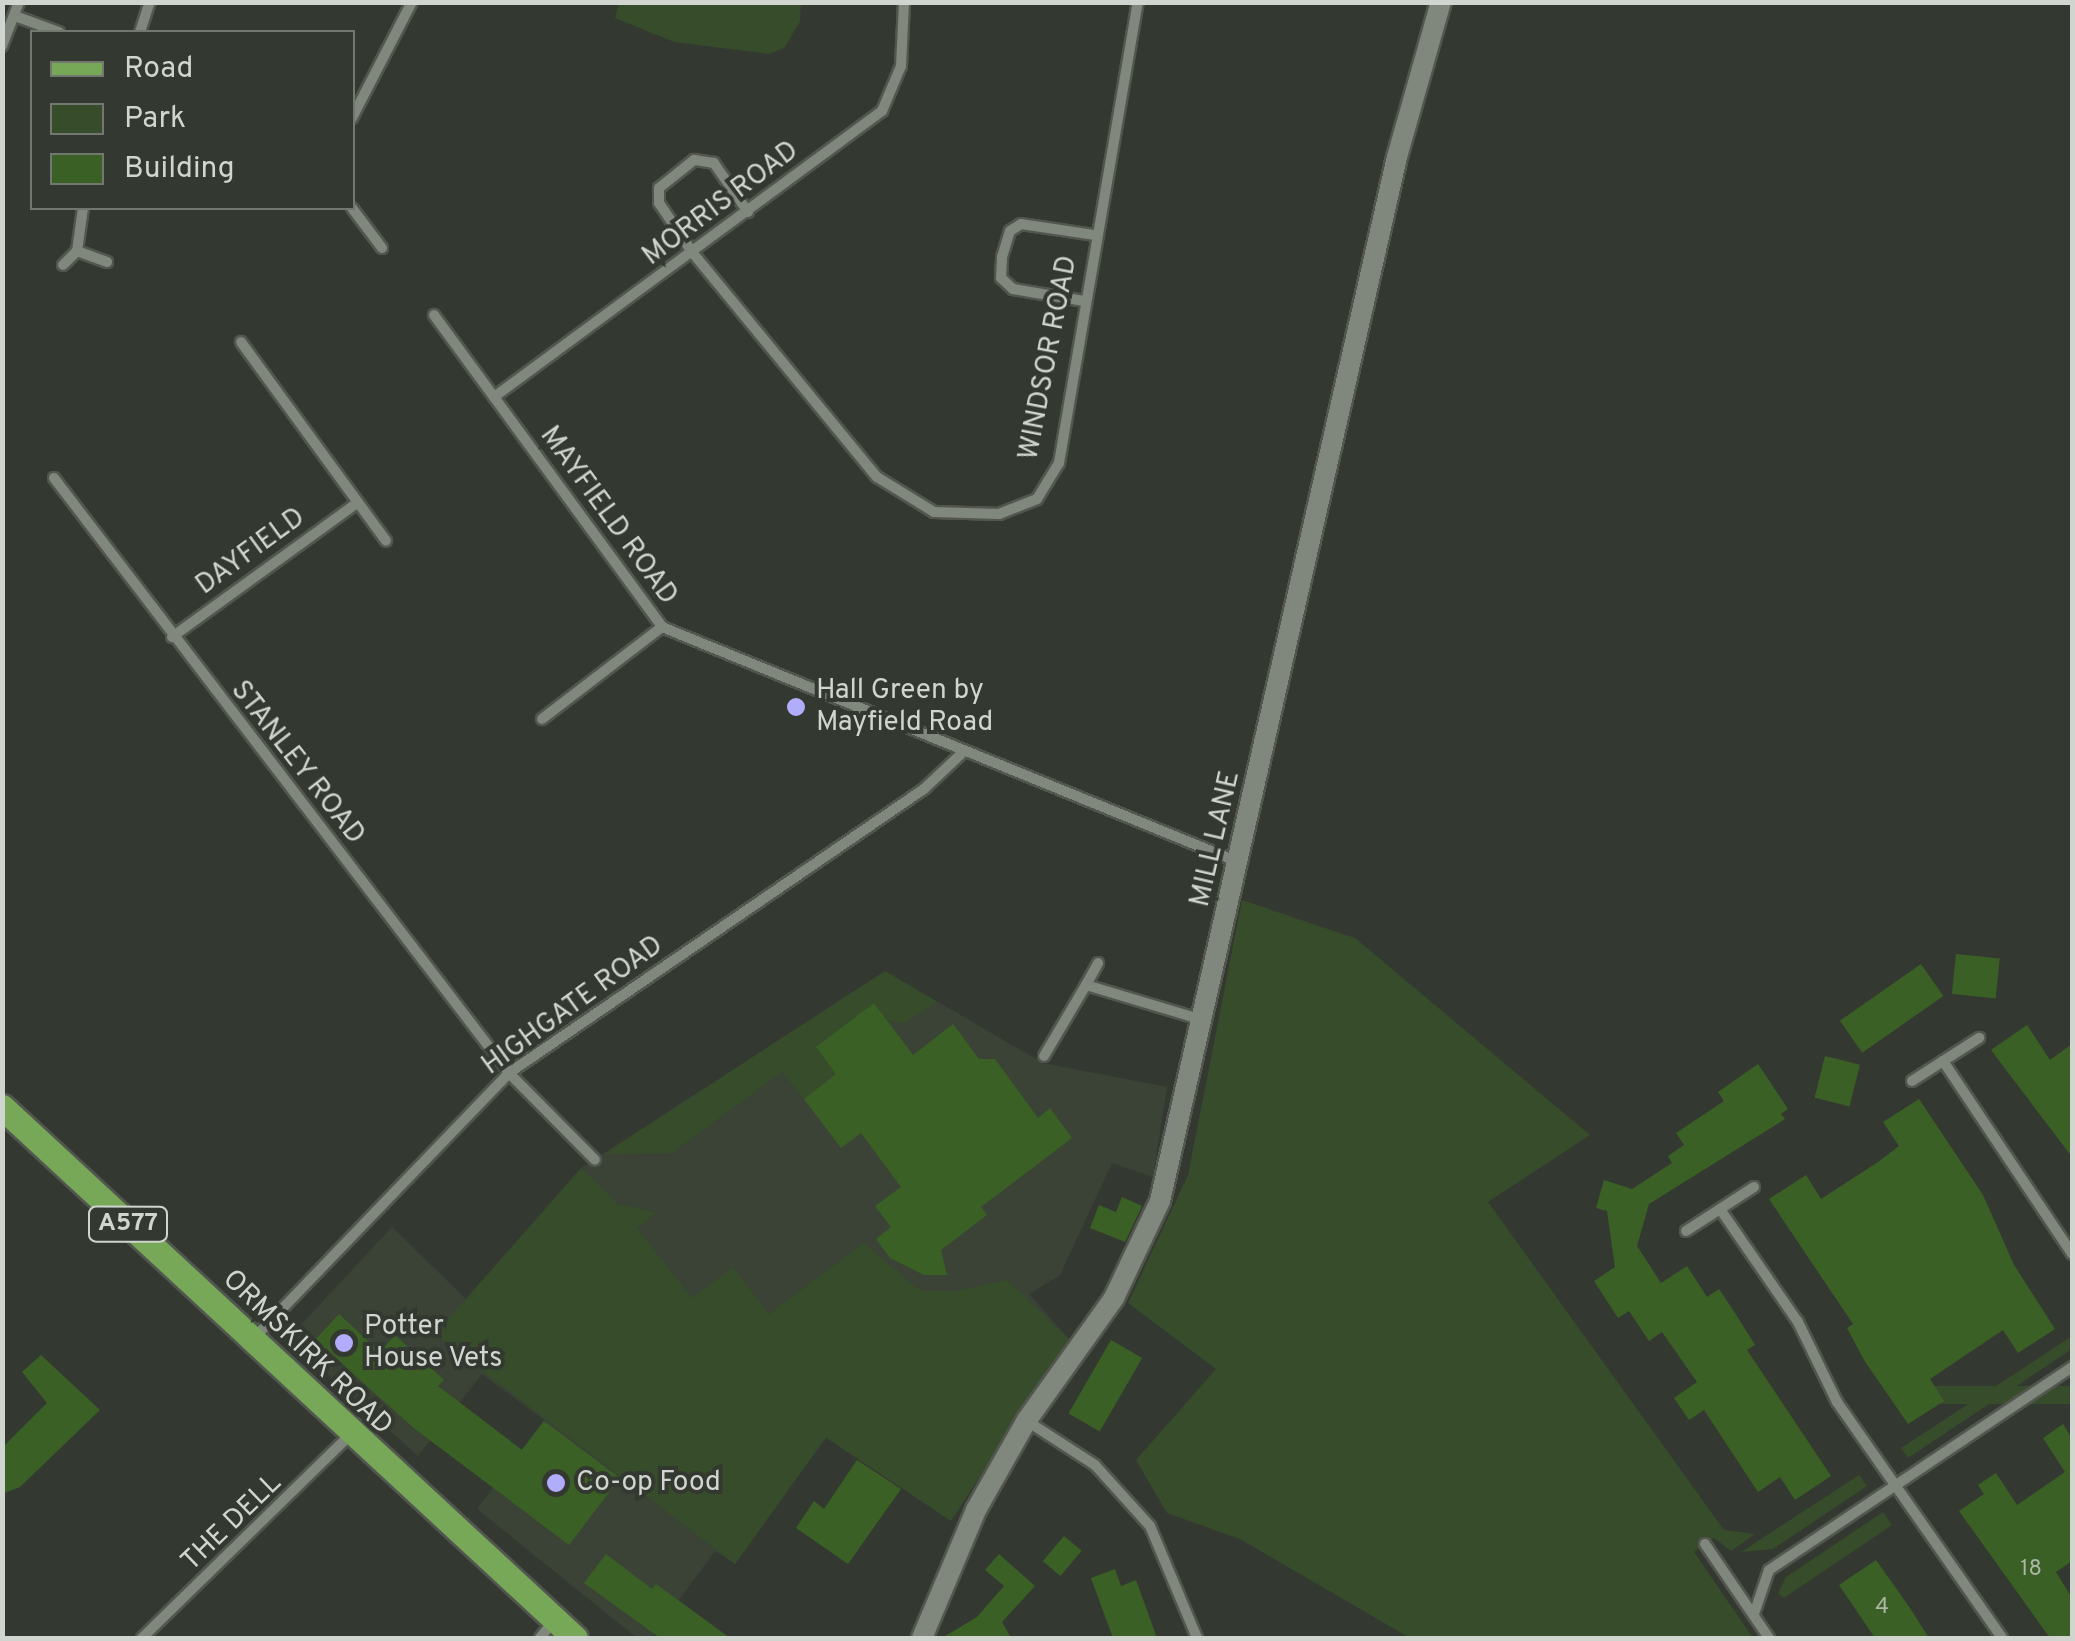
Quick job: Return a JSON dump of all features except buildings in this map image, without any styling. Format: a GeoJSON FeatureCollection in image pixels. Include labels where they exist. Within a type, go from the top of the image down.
{"type":"FeatureCollection","features":[{"type":"Feature","properties":{"kind":"main road","name":"ORMSKIRK ROAD"},"geometry":{"type":"LineString","coordinates":[[2,1107],[547,1630],[574,1638]]}},
{"type":"Feature","properties":{"kind":"street"},"geometry":{"type":"LineString","coordinates":[[2,46],[19,2]]}},
{"type":"Feature","properties":{"kind":"street"},"geometry":{"type":"LineString","coordinates":[[141,30],[150,2]]}},
{"type":"Feature","properties":{"kind":"street"},"geometry":{"type":"LineString","coordinates":[[355,112],[412,2]]}},
{"type":"Feature","properties":{"kind":"street","name":"MORRIS ROAD"},"geometry":{"type":"LineString","coordinates":[[494,397],[882,111],[901,66],[904,2]]}},
{"type":"Feature","properties":{"kind":"street","name":"WINDSOR ROAD"},"geometry":{"type":"LineString","coordinates":[[748,212],[714,163],[694,160],[659,188],[659,202],[692,252],[877,477],[934,512],[999,514],[1038,499],[1059,463],[1095,234],[1138,2]]}},
{"type":"Feature","properties":{"kind":"street","name":"MILL LANE"},"geometry":{"type":"LineString","coordinates":[[922,1638],[946,1571],[1027,1420],[1114,1298],[1151,1227],[1204,1020],[1398,157],[1442,2]]}},
{"type":"Feature","properties":{"kind":"street"},"geometry":{"type":"LineString","coordinates":[[14,16],[53,30]]}},
{"type":"Feature","properties":{"kind":"street"},"geometry":{"type":"LineString","coordinates":[[64,264],[78,251],[84,210]]}},
{"type":"Feature","properties":{"kind":"street"},"geometry":{"type":"LineString","coordinates":[[354,210],[382,248]]}},
{"type":"Feature","properties":{"kind":"street"},"geometry":{"type":"LineString","coordinates":[[1084,301],[1013,289],[1002,278],[1002,257],[1010,231],[1021,224],[1095,234]]}},
{"type":"Feature","properties":{"kind":"street"},"geometry":{"type":"LineString","coordinates":[[78,251],[108,262]]}},
{"type":"Feature","properties":{"kind":"street","name":"MAYFIELD ROAD"},"geometry":{"type":"LineString","coordinates":[[434,315],[662,627],[961,754],[1240,862]]}},
{"type":"Feature","properties":{"kind":"street"},"geometry":{"type":"LineString","coordinates":[[242,342],[386,541]]}},
{"type":"Feature","properties":{"kind":"street","name":"STANLEY ROAD"},"geometry":{"type":"LineString","coordinates":[[54,478],[172,638],[509,1073],[595,1160]]}},
{"type":"Feature","properties":{"kind":"street","name":"DAYFIELD"},"geometry":{"type":"LineString","coordinates":[[172,638],[357,503]]}},
{"type":"Feature","properties":{"kind":"street"},"geometry":{"type":"LineString","coordinates":[[542,719],[662,627]]}},
{"type":"Feature","properties":{"kind":"street","name":"HIGHGATE ROAD"},"geometry":{"type":"LineString","coordinates":[[251,1342],[509,1073],[924,790],[961,754]]}},
{"type":"Feature","properties":{"kind":"street"},"geometry":{"type":"LineString","coordinates":[[1044,1056],[1098,963]]}},
{"type":"Feature","properties":{"kind":"street"},"geometry":{"type":"LineString","coordinates":[[1086,986],[1204,1020]]}},
{"type":"Feature","properties":{"kind":"street"},"geometry":{"type":"LineString","coordinates":[[1912,1081],[1979,1038]]}},
{"type":"Feature","properties":{"kind":"street"},"geometry":{"type":"LineString","coordinates":[[1943,1062],[2072,1254]]}},
{"type":"Feature","properties":{"kind":"street"},"geometry":{"type":"LineString","coordinates":[[1686,1230],[1754,1187]]}},
{"type":"Feature","properties":{"kind":"street"},"geometry":{"type":"LineString","coordinates":[[1720,1209],[1798,1322],[1838,1402],[1893,1486],[2002,1638]]}},
{"type":"Feature","properties":{"kind":"street"},"geometry":{"type":"LineString","coordinates":[[1754,1614],[1769,1570],[2072,1367]]}},
{"type":"Feature","properties":{"kind":"street"},"geometry":{"type":"LineString","coordinates":[[1027,1420],[1095,1464],[1150,1526],[1198,1638]]}},
{"type":"Feature","properties":{"kind":"street","name":"THE DELL"},"geometry":{"type":"LineString","coordinates":[[142,1638],[268,1522],[349,1436]]}},
{"type":"Feature","properties":{"kind":"street"},"geometry":{"type":"LineString","coordinates":[[1704,1544],[1769,1638]]}},
{"type":"Feature","properties":{"kind":"shaded area"},"geometry":{"type":"Polygon","coordinates":[[[885,971],[1043,1063],[1167,1087],[1153,1177],[1112,1163],[1060,1275],[1029,1294],[1069,1339],[951,1521],[826,1438],[735,1564],[715,1551],[651,1638],[637,1638],[477,1509],[544,1420],[482,1374],[418,1456],[297,1346],[298,1328],[392,1227],[467,1300],[581,1168],[885,971]]]}},
{"type":"Feature","properties":{"kind":"green space"},"geometry":{"type":"Polygon","coordinates":[[[801,2],[800,22],[784,48],[769,54],[674,42],[615,18],[619,3],[801,2]]]}},
{"type":"Feature","properties":{"kind":"green space"},"geometry":{"type":"Polygon","coordinates":[[[1242,900],[1355,938],[1590,1135],[1488,1202],[1724,1530],[1755,1534],[1731,1551],[1714,1538],[1694,1552],[1753,1638],[1410,1638],[1240,1539],[1167,1513],[1136,1460],[1216,1369],[1128,1303],[1188,1175],[1242,900]]]}},
{"type":"Feature","properties":{"kind":"green space"},"geometry":{"type":"Polygon","coordinates":[[[885,971],[937,1002],[904,1023],[888,1021],[874,1004],[836,1074],[804,1099],[782,1072],[672,1153],[604,1154],[885,971]]]}},
{"type":"Feature","properties":{"kind":"green space"},"geometry":{"type":"Polygon","coordinates":[[[581,1168],[617,1204],[656,1213],[637,1228],[692,1298],[733,1267],[769,1314],[864,1243],[919,1290],[954,1291],[1007,1280],[1069,1339],[951,1521],[826,1437],[735,1564],[435,1334],[581,1168]]]}},
{"type":"Feature","properties":{"kind":"green space"},"geometry":{"type":"Polygon","coordinates":[[[2072,1336],[2072,1349],[1908,1458],[1901,1448],[2072,1336]]]}},
{"type":"Feature","properties":{"kind":"green space"},"geometry":{"type":"Polygon","coordinates":[[[1894,1386],[2072,1386],[2072,1404],[1894,1404],[1894,1386]]]}},
{"type":"Feature","properties":{"kind":"green space"},"geometry":{"type":"Polygon","coordinates":[[[1859,1475],[1867,1486],[1773,1549],[1741,1552],[1859,1475]]]}},
{"type":"Feature","properties":{"kind":"green space"},"geometry":{"type":"Polygon","coordinates":[[[1883,1512],[1892,1525],[1784,1598],[1778,1593],[1786,1577],[1883,1512]]]}},
{"type":"Feature","properties":{"kind":"place","name":"Hall Green by Mayfield Road"},"geometry":{"type":"Point","coordinates":[796,707]}},
{"type":"Feature","properties":{"kind":"place","name":"Potter House Vets"},"geometry":{"type":"Point","coordinates":[344,1343]}},
{"type":"Feature","properties":{"kind":"place","name":"Co-op Food"},"geometry":{"type":"Point","coordinates":[556,1483]}}]}
